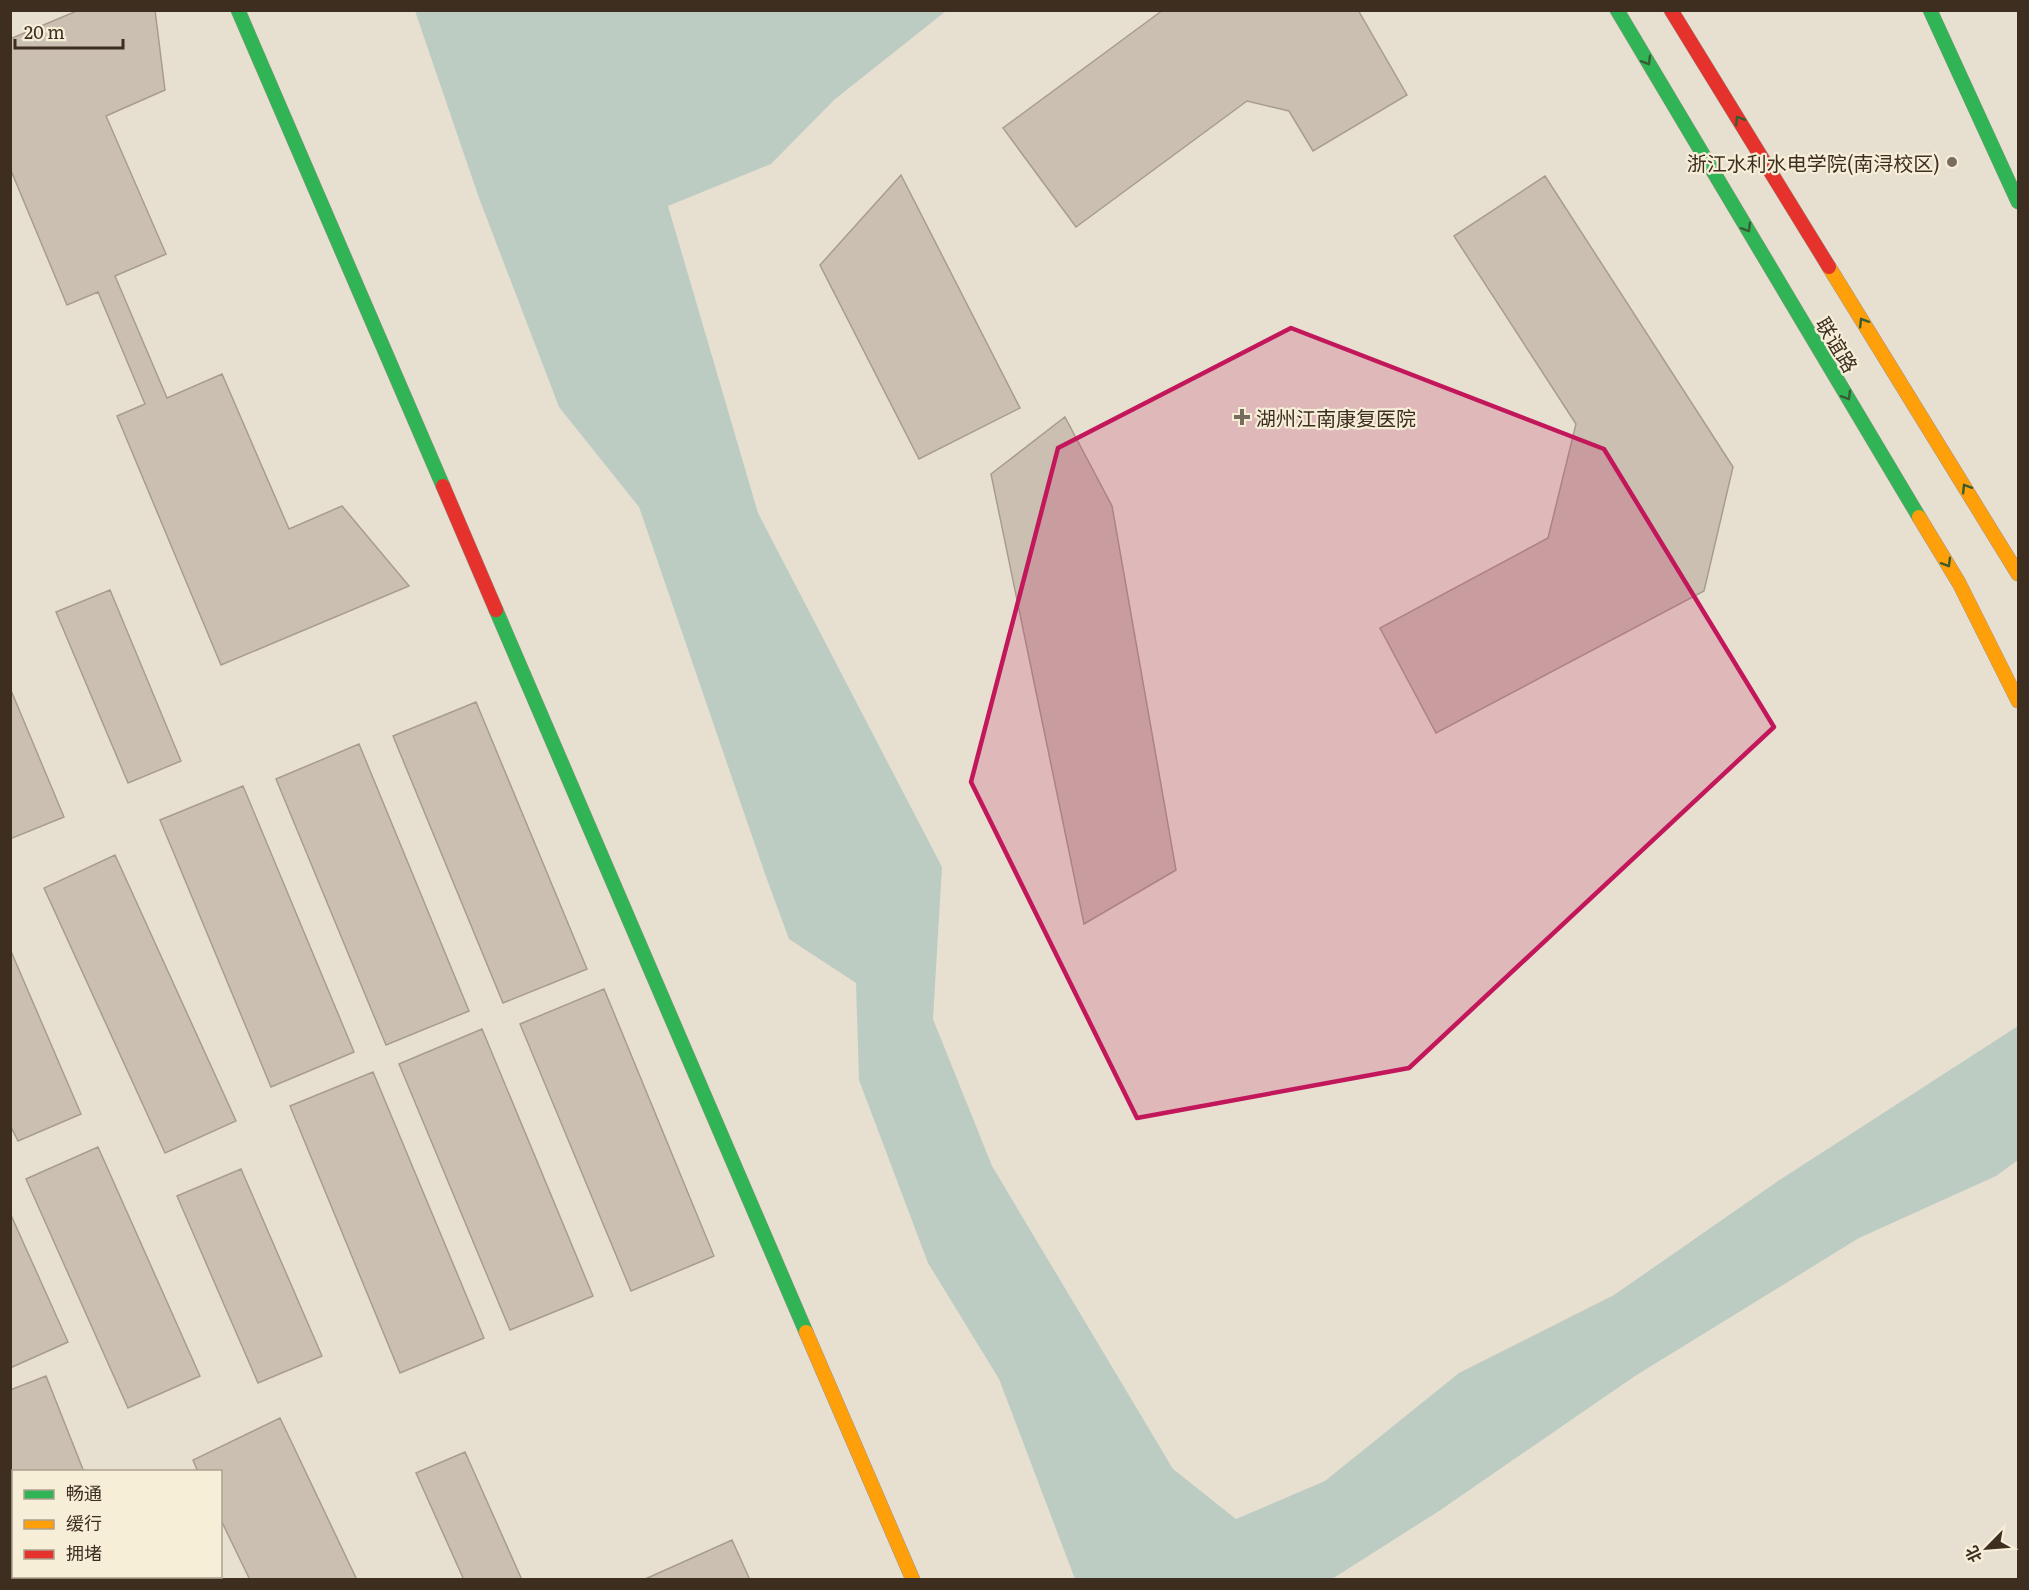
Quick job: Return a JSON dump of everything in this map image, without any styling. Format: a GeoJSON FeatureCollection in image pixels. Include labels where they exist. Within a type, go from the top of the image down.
{"type":"FeatureCollection","features":[{"type":"Feature","properties":{"kind":"street"},"geometry":{"type":"LineString","coordinates":[[238,10],[913,1580]]}},
{"type":"Feature","properties":{"kind":"street","name":"联谊路"},"geometry":{"type":"LineString","coordinates":[[1617,10],[1959,584],[2019,701]]}},
{"type":"Feature","properties":{"kind":"street","name":"联谊路"},"geometry":{"type":"LineString","coordinates":[[1671,10],[2019,574]]}},
{"type":"Feature","properties":{"kind":"street"},"geometry":{"type":"LineString","coordinates":[[1930,10],[2019,202]]}},
{"type":"Feature","properties":{"kind":"highlighted area"},"geometry":{"type":"Polygon","coordinates":[[[1291,328],[1604,449],[1774,727],[1409,1068],[1137,1118],[971,782],[1058,448],[1291,328]]]}},
{"type":"Feature","properties":{"kind":"shaded area"},"geometry":{"type":"Polygon","coordinates":[[[415,11],[946,11],[834,100],[771,164],[668,206],[758,513],[942,867],[933,1019],[992,1166],[1173,1469],[1236,1519],[1325,1481],[1459,1373],[1614,1295],[1778,1181],[2018,1026],[2018,1160],[1996,1176],[1859,1238],[1635,1376],[1439,1511],[1332,1579],[1075,1579],[999,1379],[928,1263],[859,1080],[856,983],[789,939],[639,507],[559,407],[479,198],[415,11]]]}},
{"type":"Feature","properties":{"kind":"building"},"geometry":{"type":"Polygon","coordinates":[[[79,10],[155,10],[165,90],[106,116],[166,254],[115,276],[167,398],[222,374],[289,529],[342,506],[409,586],[221,665],[117,416],[145,404],[98,292],[67,305],[10,168],[10,39],[79,10]]]}},
{"type":"Feature","properties":{"kind":"building"},"geometry":{"type":"Polygon","coordinates":[[[1163,10],[1358,10],[1407,95],[1313,151],[1289,111],[1247,101],[1076,227],[1003,128],[1163,10]]]}},
{"type":"Feature","properties":{"kind":"building"},"geometry":{"type":"Polygon","coordinates":[[[901,175],[1020,408],[919,459],[820,265],[901,175]]]}},
{"type":"Feature","properties":{"kind":"building"},"geometry":{"type":"Polygon","coordinates":[[[1545,176],[1733,467],[1704,591],[1436,733],[1380,628],[1548,538],[1576,424],[1454,236],[1545,176]]]}},
{"type":"Feature","properties":{"kind":"building"},"geometry":{"type":"Polygon","coordinates":[[[1065,417],[1112,506],[1176,870],[1084,924],[991,474],[1065,417]]]}},
{"type":"Feature","properties":{"kind":"building"},"geometry":{"type":"Polygon","coordinates":[[[110,590],[181,761],[128,783],[56,612],[110,590]]]}},
{"type":"Feature","properties":{"kind":"building"},"geometry":{"type":"Polygon","coordinates":[[[10,688],[64,817],[10,839],[10,688]]]}},
{"type":"Feature","properties":{"kind":"building"},"geometry":{"type":"Polygon","coordinates":[[[476,702],[587,969],[503,1003],[393,736],[476,702]]]}},
{"type":"Feature","properties":{"kind":"building"},"geometry":{"type":"Polygon","coordinates":[[[359,744],[469,1011],[386,1045],[276,779],[359,744]]]}},
{"type":"Feature","properties":{"kind":"building"},"geometry":{"type":"Polygon","coordinates":[[[243,786],[354,1052],[271,1087],[160,820],[243,786]]]}},
{"type":"Feature","properties":{"kind":"building"},"geometry":{"type":"Polygon","coordinates":[[[115,855],[236,1121],[165,1153],[44,888],[115,855]]]}},
{"type":"Feature","properties":{"kind":"building"},"geometry":{"type":"Polygon","coordinates":[[[10,949],[81,1114],[18,1141],[10,1125],[10,949]]]}},
{"type":"Feature","properties":{"kind":"building"},"geometry":{"type":"Polygon","coordinates":[[[604,989],[714,1256],[631,1291],[520,1024],[604,989]]]}},
{"type":"Feature","properties":{"kind":"building"},"geometry":{"type":"Polygon","coordinates":[[[482,1029],[593,1296],[510,1330],[399,1064],[482,1029]]]}},
{"type":"Feature","properties":{"kind":"building"},"geometry":{"type":"Polygon","coordinates":[[[373,1072],[484,1338],[400,1373],[290,1106],[373,1072]]]}},
{"type":"Feature","properties":{"kind":"building"},"geometry":{"type":"Polygon","coordinates":[[[98,1147],[200,1376],[128,1408],[26,1179],[98,1147]]]}},
{"type":"Feature","properties":{"kind":"building"},"geometry":{"type":"Polygon","coordinates":[[[241,1169],[322,1356],[258,1383],[177,1196],[241,1169]]]}},
{"type":"Feature","properties":{"kind":"building"},"geometry":{"type":"Polygon","coordinates":[[[10,1213],[68,1342],[10,1368],[10,1213]]]}},
{"type":"Feature","properties":{"kind":"building"},"geometry":{"type":"Polygon","coordinates":[[[46,1376],[83,1470],[12,1470],[12,1494],[10,1491],[10,1390],[46,1376]]]}},
{"type":"Feature","properties":{"kind":"building"},"geometry":{"type":"Polygon","coordinates":[[[280,1418],[357,1580],[250,1580],[222,1522],[222,1470],[197,1470],[193,1460],[280,1418]]]}},
{"type":"Feature","properties":{"kind":"building"},"geometry":{"type":"Polygon","coordinates":[[[465,1452],[522,1580],[464,1580],[416,1473],[465,1452]]]}},
{"type":"Feature","properties":{"kind":"building"},"geometry":{"type":"Polygon","coordinates":[[[732,1540],[750,1580],[643,1580],[732,1540]]]}},
{"type":"Feature","properties":{"kind":"building"},"geometry":{"type":"Polygon","coordinates":[[[46,1578],[126,1578],[127,1580],[46,1580],[46,1578]]]}},
{"type":"Feature","properties":{"kind":"traffic: fast"},"geometry":{"type":"LineString","coordinates":[[238,10],[443,486]]}},
{"type":"Feature","properties":{"kind":"traffic: fast"},"geometry":{"type":"LineString","coordinates":[[1617,10],[1919,517]]}},
{"type":"Feature","properties":{"kind":"traffic: fast"},"geometry":{"type":"LineString","coordinates":[[1930,10],[2018,202]]}},
{"type":"Feature","properties":{"kind":"traffic: fast"},"geometry":{"type":"LineString","coordinates":[[496,610],[806,1332]]}},
{"type":"Feature","properties":{"kind":"traffic: slow"},"geometry":{"type":"LineString","coordinates":[[1829,267],[2018,574]]}},
{"type":"Feature","properties":{"kind":"traffic: slow"},"geometry":{"type":"LineString","coordinates":[[1919,517],[1959,583],[2018,701]]}},
{"type":"Feature","properties":{"kind":"traffic: slow"},"geometry":{"type":"LineString","coordinates":[[806,1332],[913,1580]]}},
{"type":"Feature","properties":{"kind":"traffic: jam"},"geometry":{"type":"LineString","coordinates":[[1671,10],[1829,267]]}},
{"type":"Feature","properties":{"kind":"traffic: jam"},"geometry":{"type":"LineString","coordinates":[[443,486],[496,610]]}},
{"type":"Feature","properties":{"kind":"place","name":"浙江水利水电学院(南浔校区)"},"geometry":{"type":"Point","coordinates":[1952,162]}},
{"type":"Feature","properties":{"kind":"place","name":"湖州江南康复医院"},"geometry":{"type":"Point","coordinates":[1242,417]}}]}
